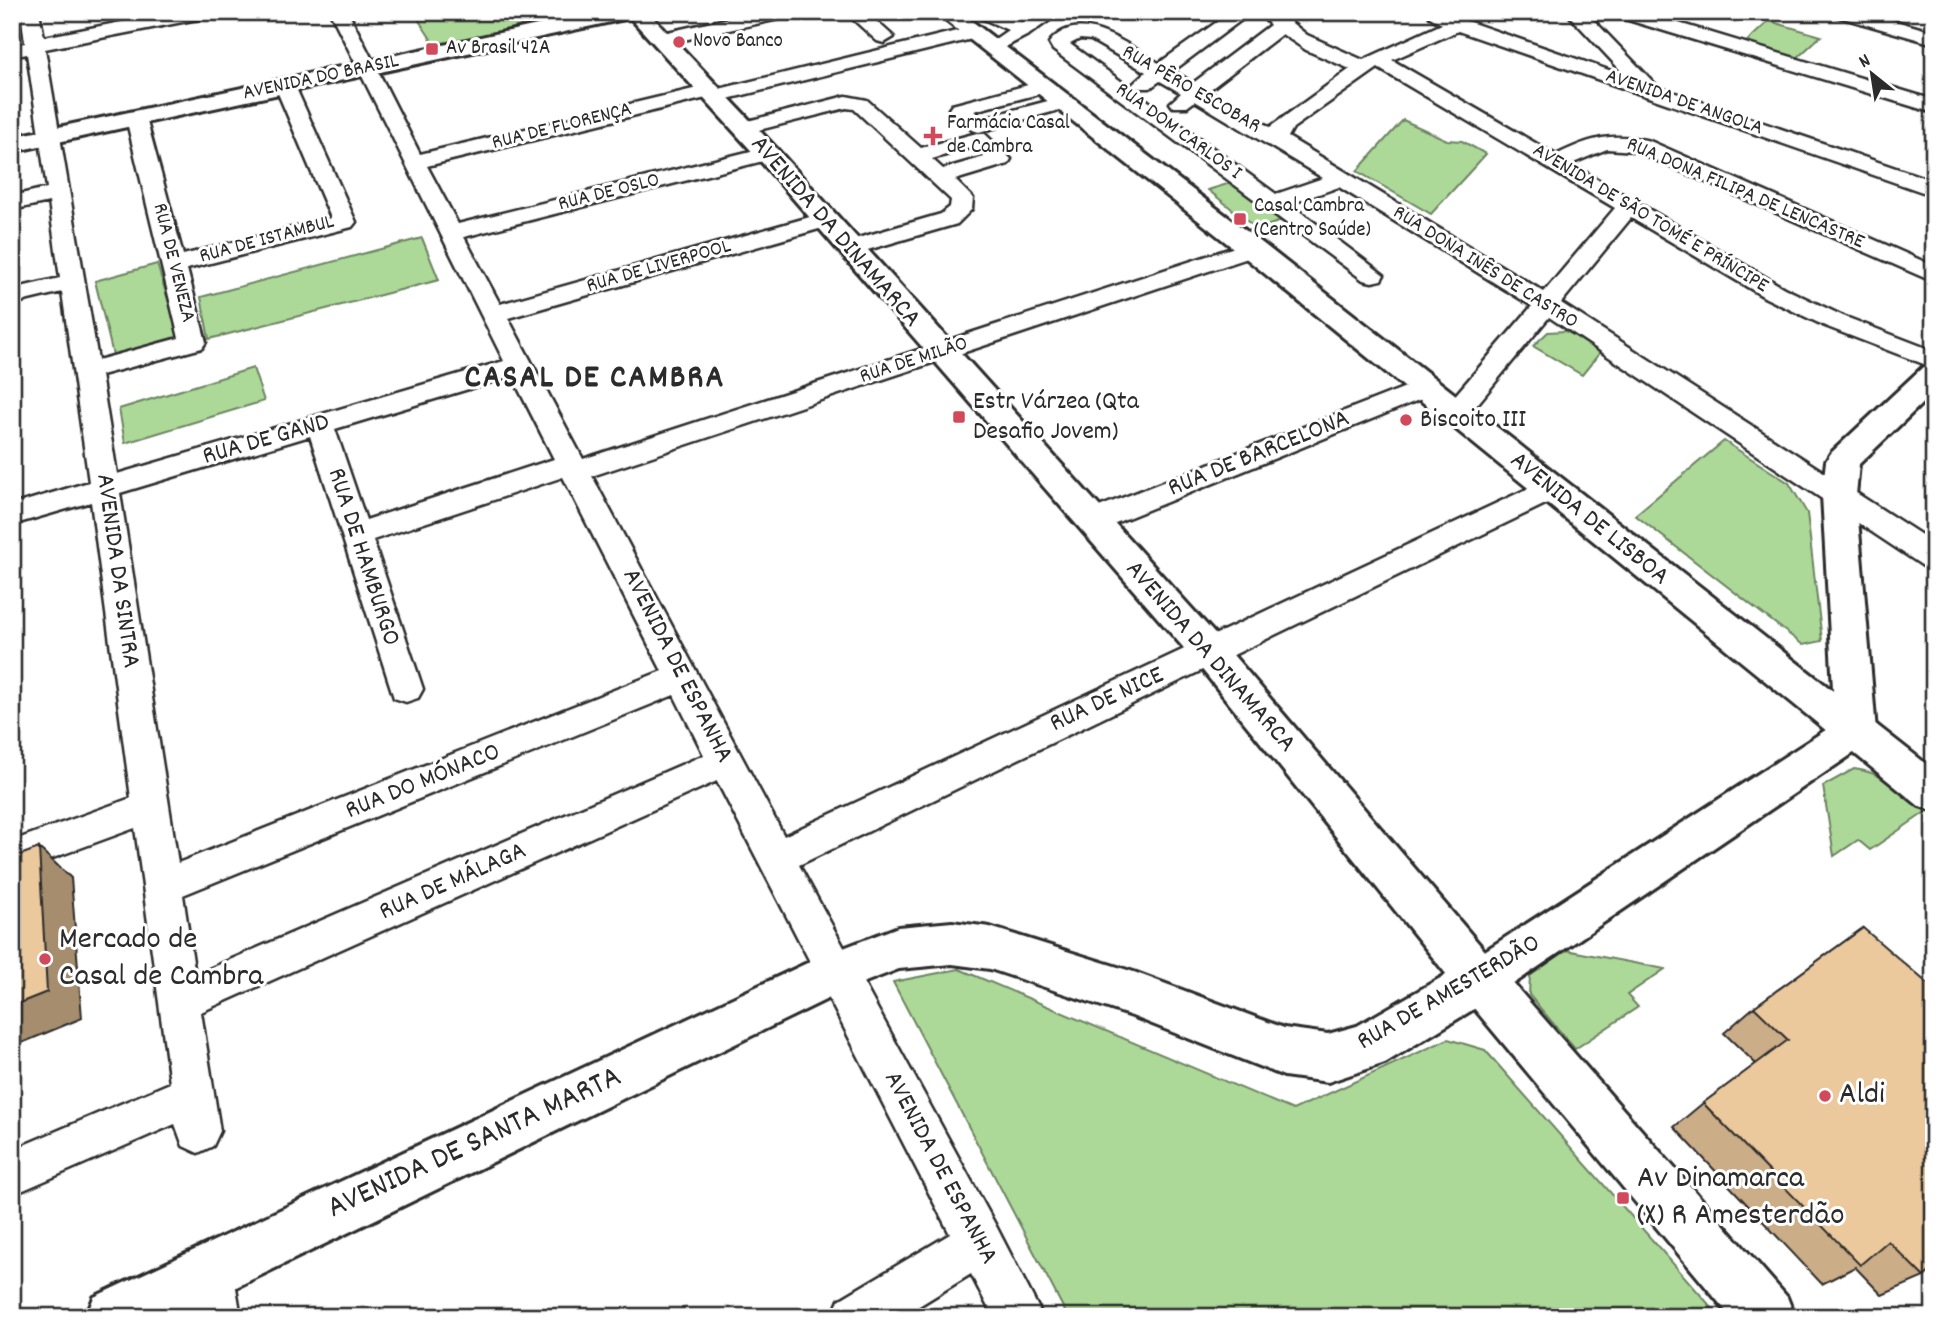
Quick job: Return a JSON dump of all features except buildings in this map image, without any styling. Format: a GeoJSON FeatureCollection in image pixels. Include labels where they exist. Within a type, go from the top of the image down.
{"type":"FeatureCollection","features":[{"type":"Feature","properties":{"kind":"main road","name":"AVENIDA DO BRASIL"},"geometry":{"type":"LineString","coordinates":[[12,145],[629,12]]}},
{"type":"Feature","properties":{"kind":"main road","name":"AVENIDA DA DINAMARCA"},"geometry":{"type":"LineString","coordinates":[[636,12],[767,153],[1209,652],[1480,980],[1767,1317]]}},
{"type":"Feature","properties":{"kind":"main road","name":"AVENIDA DE LISBOA"},"geometry":{"type":"LineString","coordinates":[[943,18],[984,31],[1042,87],[1252,249],[1934,794]]}},
{"type":"Feature","properties":{"kind":"main road"},"geometry":{"type":"LineString","coordinates":[[1856,731],[1839,495],[1843,461],[1934,374]]}},
{"type":"Feature","properties":{"kind":"main road","name":"RUA DE AMESTERDÃO"},"geometry":{"type":"LineString","coordinates":[[836,972],[898,948],[952,943],[990,948],[1134,994],[1284,1052],[1328,1058],[1368,1046],[1480,980],[1856,731]]}},
{"type":"Feature","properties":{"kind":"main road","name":"AVENIDA DE SANTA MARTA"},"geometry":{"type":"LineString","coordinates":[[114,1317],[214,1293],[836,972]]}},
{"type":"Feature","properties":{"kind":"street","name":"AVENIDA DA SINTRA"},"geometry":{"type":"LineString","coordinates":[[12,1173],[195,1113],[87,370],[49,137],[23,49],[30,12]]}},
{"type":"Feature","properties":{"kind":"street"},"geometry":{"type":"LineString","coordinates":[[23,49],[203,12]]}},
{"type":"Feature","properties":{"kind":"street","name":"AVENIDA DE ESPANHA"},"geometry":{"type":"LineString","coordinates":[[339,12],[414,162],[776,858],[1019,1317]]}},
{"type":"Feature","properties":{"kind":"street"},"geometry":{"type":"LineString","coordinates":[[661,39],[783,12]]}},
{"type":"Feature","properties":{"kind":"street"},"geometry":{"type":"LineString","coordinates":[[854,12],[884,37]]}},
{"type":"Feature","properties":{"kind":"street"},"geometry":{"type":"LineString","coordinates":[[709,89],[984,31],[1023,30],[1052,12]]}},
{"type":"Feature","properties":{"kind":"street","name":"AVENIDA DE ANGOLA"},"geometry":{"type":"LineString","coordinates":[[1435,12],[1457,24],[1934,189]]}},
{"type":"Feature","properties":{"kind":"street"},"geometry":{"type":"LineString","coordinates":[[1575,12],[1633,69],[1652,92]]}},
{"type":"Feature","properties":{"kind":"street"},"geometry":{"type":"LineString","coordinates":[[1622,12],[1934,107]]}},
{"type":"Feature","properties":{"kind":"street"},"geometry":{"type":"LineString","coordinates":[[1843,12],[1934,38]]}},
{"type":"Feature","properties":{"kind":"street"},"geometry":{"type":"LineString","coordinates":[[709,89],[943,18]]}},
{"type":"Feature","properties":{"kind":"street"},"geometry":{"type":"LineString","coordinates":[[1127,95],[1227,18],[1249,50]]}},
{"type":"Feature","properties":{"kind":"street"},"geometry":{"type":"LineString","coordinates":[[1155,116],[1179,104],[1249,50],[1274,19]]}},
{"type":"Feature","properties":{"kind":"street","name":"AVENIDA DE SÃO TOMÉ E PRÍNCIPE"},"geometry":{"type":"LineString","coordinates":[[1274,19],[1335,57],[1371,63],[1556,163],[1775,293],[1834,321],[1934,360]]}},
{"type":"Feature","properties":{"kind":"street"},"geometry":{"type":"LineString","coordinates":[[1277,140],[1277,132],[1286,124],[1371,63],[1457,24]]}},
{"type":"Feature","properties":{"kind":"street"},"geometry":{"type":"LineString","coordinates":[[984,31],[1023,30]]}},
{"type":"Feature","properties":{"kind":"street","name":"RUA PÊRO ESCOBAR"},"geometry":{"type":"LineString","coordinates":[[1065,37],[1077,33],[1096,35],[1277,140]]}},
{"type":"Feature","properties":{"kind":"street","name":"RUA DOM CARLOS I"},"geometry":{"type":"LineString","coordinates":[[1065,37],[1059,43],[1060,46],[1373,275]]}},
{"type":"Feature","properties":{"kind":"street"},"geometry":{"type":"LineString","coordinates":[[1597,73],[1618,74],[1633,69]]}},
{"type":"Feature","properties":{"kind":"street","name":"RUA DE ISTAMBUL"},"geometry":{"type":"LineString","coordinates":[[174,265],[344,222],[285,86]]}},
{"type":"Feature","properties":{"kind":"street"},"geometry":{"type":"LineString","coordinates":[[928,166],[1000,159],[959,109],[1042,87]]}},
{"type":"Feature","properties":{"kind":"street","name":"RUA DE FLORENÇA"},"geometry":{"type":"LineString","coordinates":[[414,162],[709,89]]}},
{"type":"Feature","properties":{"kind":"street"},"geometry":{"type":"LineString","coordinates":[[744,128],[846,102],[860,104],[962,198],[961,209],[949,219],[849,248]]}},
{"type":"Feature","properties":{"kind":"street"},"geometry":{"type":"LineString","coordinates":[[928,166],[978,132],[1063,103]]}},
{"type":"Feature","properties":{"kind":"street","name":"RUA DE VENEZA"},"geometry":{"type":"LineString","coordinates":[[87,370],[193,342],[136,118]]}},
{"type":"Feature","properties":{"kind":"street","name":"RUA DONA INÊS DE CASTRO"},"geometry":{"type":"LineString","coordinates":[[1277,140],[1546,304],[1934,558]]}},
{"type":"Feature","properties":{"kind":"street","name":"RUA DONA FILIPA DE LENCASTRE"},"geometry":{"type":"LineString","coordinates":[[1556,163],[1606,140],[1642,146],[1934,275]]}},
{"type":"Feature","properties":{"kind":"street","name":"RUA DE OSLO"},"geometry":{"type":"LineString","coordinates":[[451,233],[767,153]]}},
{"type":"Feature","properties":{"kind":"street"},"geometry":{"type":"LineString","coordinates":[[1273,202],[1342,179]]}},
{"type":"Feature","properties":{"kind":"street"},"geometry":{"type":"LineString","coordinates":[[12,203],[57,193]]}},
{"type":"Feature","properties":{"kind":"street"},"geometry":{"type":"LineString","coordinates":[[1456,412],[1629,206]]}},
{"type":"Feature","properties":{"kind":"street","name":"RUA DE LIVERPOOL"},"geometry":{"type":"LineString","coordinates":[[493,314],[825,220]]}},
{"type":"Feature","properties":{"kind":"street","name":"RUA DE MILÃO"},"geometry":{"type":"LineString","coordinates":[[355,535],[941,352],[1252,249]]}},
{"type":"Feature","properties":{"kind":"street"},"geometry":{"type":"LineString","coordinates":[[12,297],[72,282]]}},
{"type":"Feature","properties":{"kind":"street","name":"RUA DE GAND"},"geometry":{"type":"LineString","coordinates":[[12,515],[520,366]]}},
{"type":"Feature","properties":{"kind":"street","name":"RUA DE BARCELONA"},"geometry":{"type":"LineString","coordinates":[[1092,521],[1426,387]]}},
{"type":"Feature","properties":{"kind":"street","name":"RUA DE HAMBURGO"},"geometry":{"type":"LineString","coordinates":[[320,425],[406,690]]}},
{"type":"Feature","properties":{"kind":"street","name":"RUA DE NICE"},"geometry":{"type":"LineString","coordinates":[[776,858],[1552,489]]}},
{"type":"Feature","properties":{"kind":"street","name":"RUA DO MÓNACO"},"geometry":{"type":"LineString","coordinates":[[163,886],[683,677]]}},
{"type":"Feature","properties":{"kind":"street","name":"RUA DE MÁLAGA"},"geometry":{"type":"LineString","coordinates":[[179,1002],[726,761]]}},
{"type":"Feature","properties":{"kind":"street"},"geometry":{"type":"LineString","coordinates":[[12,857],[151,806]]}},
{"type":"Feature","properties":{"kind":"street"},"geometry":{"type":"LineString","coordinates":[[856,1317],[980,1242]]}},
{"type":"Feature","properties":{"kind":"green space"},"geometry":{"type":"Polygon","coordinates":[[[433,12],[511,12],[523,28],[436,47],[416,16],[433,12]]]}},
{"type":"Feature","properties":{"kind":"green space"},"geometry":{"type":"Polygon","coordinates":[[[1769,21],[1821,36],[1796,59],[1745,43],[1769,21]]]}},
{"type":"Feature","properties":{"kind":"green space"},"geometry":{"type":"Polygon","coordinates":[[[1403,120],[1447,140],[1462,141],[1486,154],[1431,214],[1357,171],[1403,120]]]}},
{"type":"Feature","properties":{"kind":"green space"},"geometry":{"type":"Polygon","coordinates":[[[1237,181],[1288,219],[1257,229],[1208,190],[1237,181]]]}},
{"type":"Feature","properties":{"kind":"green space"},"geometry":{"type":"Polygon","coordinates":[[[422,238],[439,280],[209,339],[201,297],[422,238]]]}},
{"type":"Feature","properties":{"kind":"green space"},"geometry":{"type":"Polygon","coordinates":[[[157,264],[179,336],[113,355],[95,281],[157,264]]]}},
{"type":"Feature","properties":{"kind":"green space"},"geometry":{"type":"Polygon","coordinates":[[[1565,331],[1603,349],[1582,375],[1533,346],[1548,332],[1565,331]]]}},
{"type":"Feature","properties":{"kind":"green space"},"geometry":{"type":"Polygon","coordinates":[[[253,368],[264,401],[125,443],[119,409],[253,368]]]}},
{"type":"Feature","properties":{"kind":"green space"},"geometry":{"type":"Polygon","coordinates":[[[1724,441],[1789,483],[1807,513],[1822,641],[1803,645],[1635,515],[1724,441]]]}},
{"type":"Feature","properties":{"kind":"green space"},"geometry":{"type":"Polygon","coordinates":[[[1854,769],[1885,779],[1927,811],[1870,850],[1858,840],[1834,856],[1823,786],[1854,769]]]}},
{"type":"Feature","properties":{"kind":"green space"},"geometry":{"type":"Polygon","coordinates":[[[1566,950],[1665,969],[1627,995],[1638,1007],[1575,1049],[1529,995],[1530,976],[1566,950]]]}},
{"type":"Feature","properties":{"kind":"green space"},"geometry":{"type":"Polygon","coordinates":[[[959,969],[1293,1110],[1448,1039],[1485,1050],[1720,1317],[1068,1317],[893,982],[959,969]]]}},
{"type":"Feature","properties":{"kind":"place","name":"Novo Banco"},"geometry":{"type":"Point","coordinates":[679,42]}},
{"type":"Feature","properties":{"kind":"place","name":"Av Brasil 42A"},"geometry":{"type":"Point","coordinates":[432,49]}},
{"type":"Feature","properties":{"kind":"place","name":"Farmácia Casal de Cambra"},"geometry":{"type":"Point","coordinates":[933,136]}},
{"type":"Feature","properties":{"kind":"place","name":"Casal Cambra (Centro Saúde)"},"geometry":{"type":"Point","coordinates":[1240,219]}},
{"type":"Feature","properties":{"kind":"place","name":"Estr Várzea (Qta Desafio Jovem)"},"geometry":{"type":"Point","coordinates":[959,417]}},
{"type":"Feature","properties":{"kind":"place","name":"Biscoito III"},"geometry":{"type":"Point","coordinates":[1406,420]}},
{"type":"Feature","properties":{"kind":"place","name":"Mercado de Casal de Cambra"},"geometry":{"type":"Point","coordinates":[45,959]}},
{"type":"Feature","properties":{"kind":"place","name":"Aldi"},"geometry":{"type":"Point","coordinates":[1825,1096]}},
{"type":"Feature","properties":{"kind":"place","name":"Av Dinamarca (X) R Amesterdão"},"geometry":{"type":"Point","coordinates":[1623,1198]}},
{"type":"Feature","properties":{"kind":"district","name":"CASAL DE CAMBRA"},"geometry":{"type":"Point","coordinates":[595,379]}}]}
